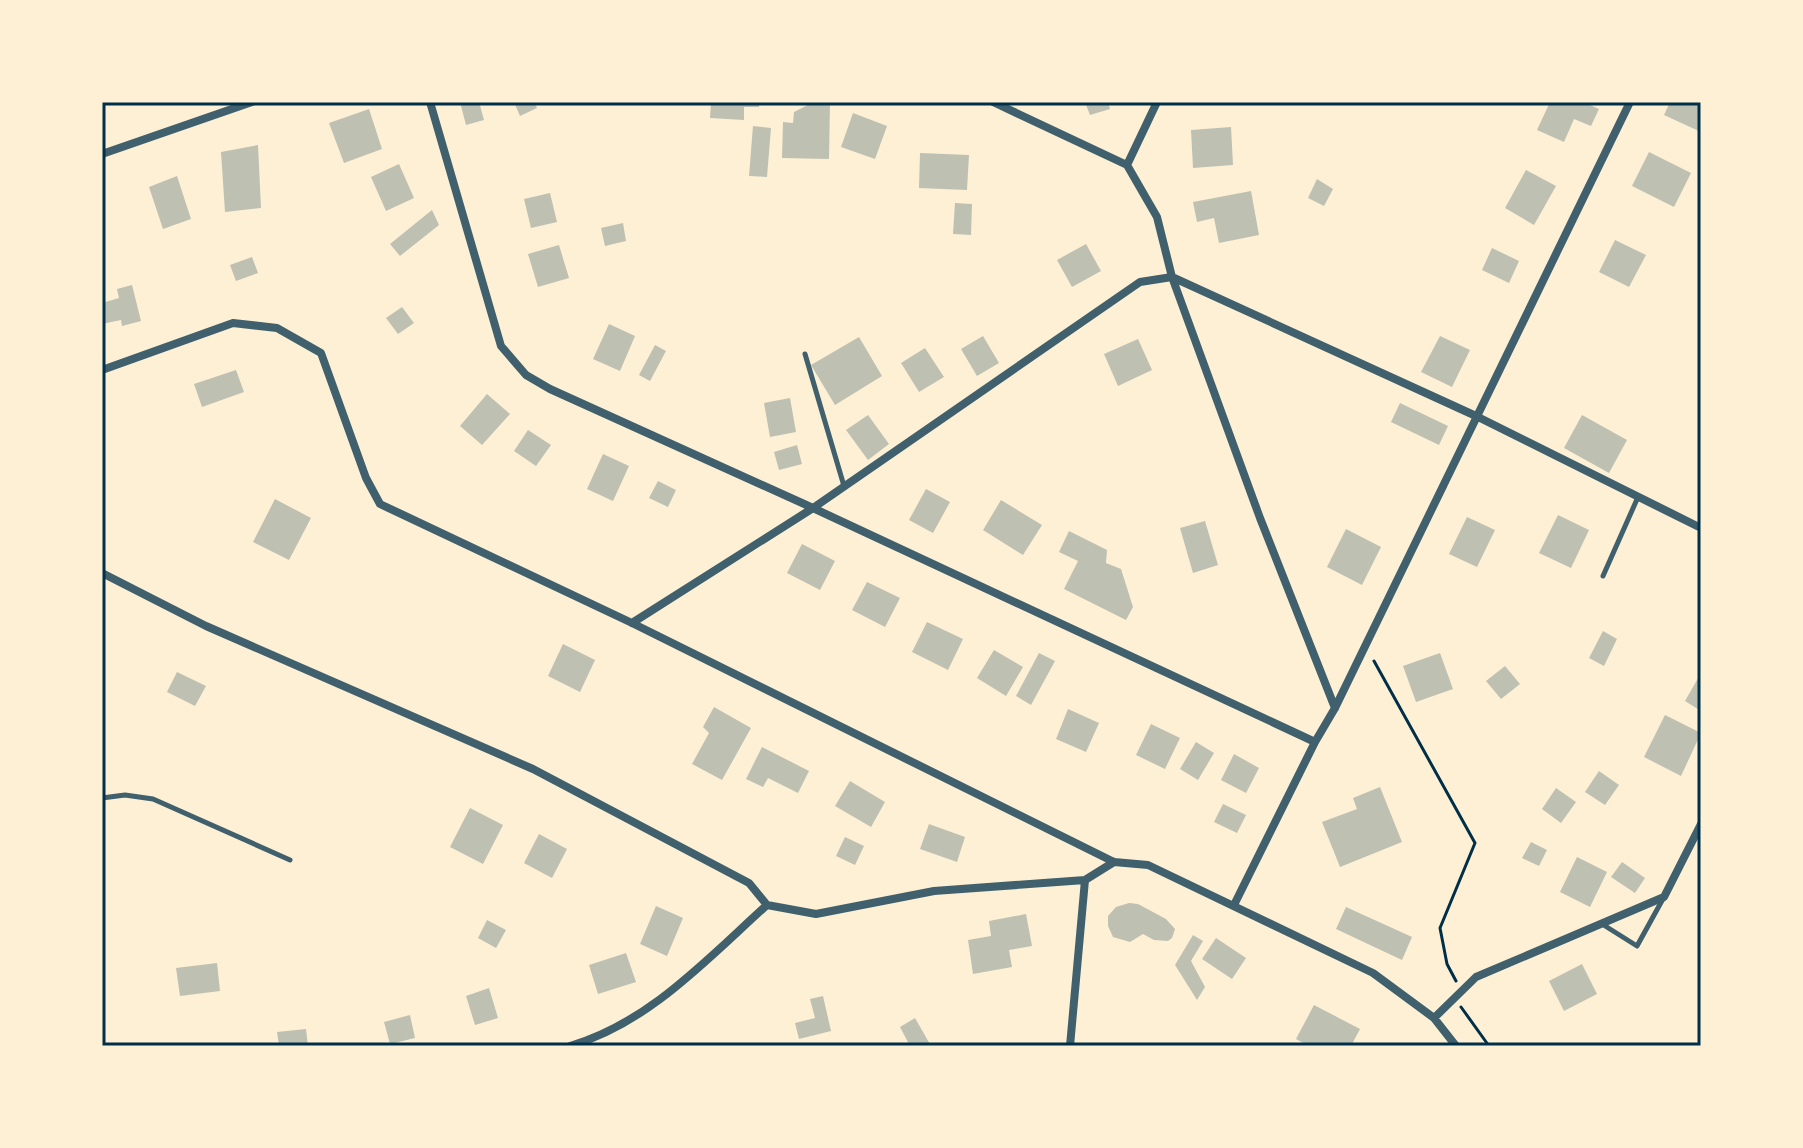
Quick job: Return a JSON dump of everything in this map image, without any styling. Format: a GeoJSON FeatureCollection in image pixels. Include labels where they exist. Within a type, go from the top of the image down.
{"type":"FeatureCollection","features":[{"type":"Feature","properties":{"kind":"street"},"geometry":{"type":"LineString","coordinates":[[102,154],[252,102]]}},
{"type":"Feature","properties":{"kind":"street"},"geometry":{"type":"LineString","coordinates":[[430,102],[501,346],[526,375],[550,389],[1315,742]]}},
{"type":"Feature","properties":{"kind":"street"},"geometry":{"type":"LineString","coordinates":[[993,102],[1127,165],[1157,217],[1172,277],[1260,518],[1335,708]]}},
{"type":"Feature","properties":{"kind":"street"},"geometry":{"type":"LineString","coordinates":[[1127,165],[1157,102]]}},
{"type":"Feature","properties":{"kind":"street"},"geometry":{"type":"LineString","coordinates":[[1234,905],[1335,708],[1630,102]]}},
{"type":"Feature","properties":{"kind":"street"},"geometry":{"type":"LineString","coordinates":[[632,623],[813,508],[1140,282],[1172,277],[1476,416],[1701,528]]}},
{"type":"Feature","properties":{"kind":"street"},"geometry":{"type":"LineString","coordinates":[[102,370],[233,323],[277,328],[321,353],[366,478],[380,504],[632,623],[1114,862],[1148,865],[1373,973],[1434,1018],[1456,1046]]}},
{"type":"Feature","properties":{"kind":"street"},"geometry":{"type":"LineString","coordinates":[[102,573],[206,626],[533,769],[749,883],[767,905],[816,914],[934,891],[1085,880],[1114,862]]}},
{"type":"Feature","properties":{"kind":"street"},"geometry":{"type":"LineString","coordinates":[[1434,1018],[1476,977],[1664,897],[1701,824]]}},
{"type":"Feature","properties":{"kind":"street"},"geometry":{"type":"LineString","coordinates":[[1070,1046],[1085,880]]}},
{"type":"Feature","properties":{"kind":"street"},"geometry":{"type":"LineString","coordinates":[[570,1046],[596,1039],[624,1025],[680,984],[767,905]]}},
{"type":"Feature","properties":{"kind":"lane"},"geometry":{"type":"LineString","coordinates":[[805,354],[844,486]]}},
{"type":"Feature","properties":{"kind":"lane"},"geometry":{"type":"LineString","coordinates":[[1603,576],[1638,497]]}},
{"type":"Feature","properties":{"kind":"lane"},"geometry":{"type":"LineString","coordinates":[[102,798],[125,795],[153,799],[290,860]]}},
{"type":"Feature","properties":{"kind":"lane"},"geometry":{"type":"LineString","coordinates":[[1601,924],[1637,946],[1664,897]]}},
{"type":"Feature","properties":{"kind":"path"},"geometry":{"type":"LineString","coordinates":[[1365,646],[1475,843],[1440,928],[1447,964],[1462,992],[1461,1008],[1489,1046]]}},
{"type":"Feature","properties":{"kind":"building"},"geometry":{"type":"Polygon","coordinates":[[[460,102],[479,102],[484,120],[466,125],[460,102]]]}},
{"type":"Feature","properties":{"kind":"building"},"geometry":{"type":"Polygon","coordinates":[[[514,102],[534,102],[537,108],[520,116],[514,102]]]}},
{"type":"Feature","properties":{"kind":"building"},"geometry":{"type":"Polygon","coordinates":[[[711,102],[759,102],[759,107],[744,107],[744,120],[710,118],[711,102]]]}},
{"type":"Feature","properties":{"kind":"building"},"geometry":{"type":"Polygon","coordinates":[[[814,102],[830,102],[829,159],[782,158],[783,122],[793,123],[794,112],[814,102]]]}},
{"type":"Feature","properties":{"kind":"building"},"geometry":{"type":"Polygon","coordinates":[[[1085,102],[1108,102],[1110,109],[1090,115],[1085,102]]]}},
{"type":"Feature","properties":{"kind":"building"},"geometry":{"type":"Polygon","coordinates":[[[1550,102],[1583,102],[1599,109],[1591,126],[1574,119],[1564,142],[1537,130],[1550,102]]]}},
{"type":"Feature","properties":{"kind":"building"},"geometry":{"type":"Polygon","coordinates":[[[1670,102],[1701,102],[1701,132],[1664,115],[1670,102]]]}},
{"type":"Feature","properties":{"kind":"building"},"geometry":{"type":"Polygon","coordinates":[[[369,109],[382,149],[344,163],[329,123],[369,109]]]}},
{"type":"Feature","properties":{"kind":"building"},"geometry":{"type":"Polygon","coordinates":[[[853,113],[887,126],[875,159],[841,147],[853,113]]]}},
{"type":"Feature","properties":{"kind":"building"},"geometry":{"type":"Polygon","coordinates":[[[753,126],[771,128],[767,177],[749,176],[753,126]]]}},
{"type":"Feature","properties":{"kind":"building"},"geometry":{"type":"Polygon","coordinates":[[[1231,127],[1233,165],[1193,168],[1191,130],[1231,127]]]}},
{"type":"Feature","properties":{"kind":"building"},"geometry":{"type":"Polygon","coordinates":[[[258,145],[261,208],[225,212],[221,152],[258,145]]]}},
{"type":"Feature","properties":{"kind":"building"},"geometry":{"type":"Polygon","coordinates":[[[1649,152],[1691,173],[1674,207],[1632,186],[1649,152]]]}},
{"type":"Feature","properties":{"kind":"building"},"geometry":{"type":"Polygon","coordinates":[[[920,153],[969,155],[967,190],[919,188],[920,153]]]}},
{"type":"Feature","properties":{"kind":"building"},"geometry":{"type":"Polygon","coordinates":[[[399,164],[414,198],[386,211],[371,177],[399,164]]]}},
{"type":"Feature","properties":{"kind":"building"},"geometry":{"type":"Polygon","coordinates":[[[1526,170],[1556,186],[1534,225],[1505,208],[1526,170]]]}},
{"type":"Feature","properties":{"kind":"building"},"geometry":{"type":"Polygon","coordinates":[[[177,176],[191,219],[163,229],[149,187],[177,176]]]}},
{"type":"Feature","properties":{"kind":"building"},"geometry":{"type":"Polygon","coordinates":[[[1317,179],[1333,189],[1324,206],[1308,198],[1317,179]]]}},
{"type":"Feature","properties":{"kind":"building"},"geometry":{"type":"Polygon","coordinates":[[[1251,191],[1259,235],[1219,243],[1214,218],[1197,222],[1193,202],[1251,191]]]}},
{"type":"Feature","properties":{"kind":"building"},"geometry":{"type":"Polygon","coordinates":[[[550,193],[557,222],[531,228],[524,199],[550,193]]]}},
{"type":"Feature","properties":{"kind":"building"},"geometry":{"type":"Polygon","coordinates":[[[955,203],[972,204],[971,235],[953,234],[955,203]]]}},
{"type":"Feature","properties":{"kind":"building"},"geometry":{"type":"Polygon","coordinates":[[[432,210],[439,225],[400,256],[390,244],[432,210]]]}},
{"type":"Feature","properties":{"kind":"building"},"geometry":{"type":"Polygon","coordinates":[[[623,223],[626,241],[605,246],[601,228],[623,223]]]}},
{"type":"Feature","properties":{"kind":"building"},"geometry":{"type":"Polygon","coordinates":[[[1615,240],[1646,255],[1629,287],[1599,272],[1615,240]]]}},
{"type":"Feature","properties":{"kind":"building"},"geometry":{"type":"Polygon","coordinates":[[[1086,244],[1101,271],[1072,287],[1057,260],[1086,244]]]}},
{"type":"Feature","properties":{"kind":"building"},"geometry":{"type":"Polygon","coordinates":[[[559,245],[569,278],[538,287],[528,254],[559,245]]]}},
{"type":"Feature","properties":{"kind":"building"},"geometry":{"type":"Polygon","coordinates":[[[1492,248],[1519,261],[1509,283],[1482,270],[1492,248]]]}},
{"type":"Feature","properties":{"kind":"building"},"geometry":{"type":"Polygon","coordinates":[[[252,257],[258,273],[236,281],[230,265],[252,257]]]}},
{"type":"Feature","properties":{"kind":"building"},"geometry":{"type":"Polygon","coordinates":[[[132,285],[141,321],[122,326],[121,320],[102,324],[102,303],[119,298],[117,289],[132,285]]]}},
{"type":"Feature","properties":{"kind":"building"},"geometry":{"type":"Polygon","coordinates":[[[402,307],[414,323],[398,334],[386,318],[402,307]]]}},
{"type":"Feature","properties":{"kind":"building"},"geometry":{"type":"Polygon","coordinates":[[[609,324],[635,336],[620,371],[593,359],[609,324]]]}},
{"type":"Feature","properties":{"kind":"building"},"geometry":{"type":"Polygon","coordinates":[[[983,336],[999,363],[977,376],[961,349],[983,336]]]}},
{"type":"Feature","properties":{"kind":"building"},"geometry":{"type":"Polygon","coordinates":[[[1440,336],[1470,350],[1452,387],[1421,372],[1440,336]]]}},
{"type":"Feature","properties":{"kind":"building"},"geometry":{"type":"Polygon","coordinates":[[[859,337],[882,376],[835,405],[811,365],[859,337]]]}},
{"type":"Feature","properties":{"kind":"building"},"geometry":{"type":"Polygon","coordinates":[[[1138,339],[1152,370],[1118,386],[1104,354],[1138,339]]]}},
{"type":"Feature","properties":{"kind":"building"},"geometry":{"type":"Polygon","coordinates":[[[655,345],[666,351],[650,381],[639,375],[655,345]]]}},
{"type":"Feature","properties":{"kind":"building"},"geometry":{"type":"Polygon","coordinates":[[[925,348],[944,377],[919,392],[901,363],[925,348]]]}},
{"type":"Feature","properties":{"kind":"building"},"geometry":{"type":"Polygon","coordinates":[[[236,370],[244,392],[202,407],[194,384],[236,370]]]}},
{"type":"Feature","properties":{"kind":"building"},"geometry":{"type":"Polygon","coordinates":[[[487,394],[510,414],[482,445],[460,426],[487,394]]]}},
{"type":"Feature","properties":{"kind":"building"},"geometry":{"type":"Polygon","coordinates":[[[790,398],[796,432],[770,437],[764,403],[790,398]]]}},
{"type":"Feature","properties":{"kind":"building"},"geometry":{"type":"Polygon","coordinates":[[[1400,403],[1448,426],[1439,445],[1391,422],[1400,403]]]}},
{"type":"Feature","properties":{"kind":"building"},"geometry":{"type":"Polygon","coordinates":[[[868,415],[889,444],[868,460],[846,430],[868,415]]]}},
{"type":"Feature","properties":{"kind":"building"},"geometry":{"type":"Polygon","coordinates":[[[1582,415],[1627,440],[1609,473],[1564,448],[1582,415]]]}},
{"type":"Feature","properties":{"kind":"building"},"geometry":{"type":"Polygon","coordinates":[[[528,430],[551,445],[536,466],[514,451],[528,430]]]}},
{"type":"Feature","properties":{"kind":"building"},"geometry":{"type":"Polygon","coordinates":[[[797,445],[802,464],[779,470],[774,452],[797,445]]]}},
{"type":"Feature","properties":{"kind":"building"},"geometry":{"type":"Polygon","coordinates":[[[603,454],[629,466],[613,501],[587,489],[603,454]]]}},
{"type":"Feature","properties":{"kind":"building"},"geometry":{"type":"Polygon","coordinates":[[[658,481],[676,490],[668,507],[649,498],[658,481]]]}},
{"type":"Feature","properties":{"kind":"building"},"geometry":{"type":"Polygon","coordinates":[[[926,489],[950,502],[933,533],[909,520],[926,489]]]}},
{"type":"Feature","properties":{"kind":"building"},"geometry":{"type":"Polygon","coordinates":[[[275,499],[311,518],[289,560],[253,542],[275,499]]]}},
{"type":"Feature","properties":{"kind":"building"},"geometry":{"type":"Polygon","coordinates":[[[1001,500],[1042,525],[1023,555],[983,530],[1001,500]]]}},
{"type":"Feature","properties":{"kind":"building"},"geometry":{"type":"Polygon","coordinates":[[[1558,515],[1589,530],[1571,568],[1539,553],[1558,515]]]}},
{"type":"Feature","properties":{"kind":"building"},"geometry":{"type":"Polygon","coordinates":[[[1467,517],[1495,530],[1477,567],[1449,554],[1467,517]]]}},
{"type":"Feature","properties":{"kind":"building"},"geometry":{"type":"Polygon","coordinates":[[[1205,521],[1218,565],[1193,573],[1180,528],[1205,521]]]}},
{"type":"Feature","properties":{"kind":"building"},"geometry":{"type":"Polygon","coordinates":[[[1346,529],[1381,547],[1362,585],[1327,567],[1346,529]]]}},
{"type":"Feature","properties":{"kind":"building"},"geometry":{"type":"Polygon","coordinates":[[[1069,531],[1107,550],[1106,563],[1121,569],[1133,607],[1126,620],[1064,589],[1078,561],[1059,552],[1069,531]]]}},
{"type":"Feature","properties":{"kind":"building"},"geometry":{"type":"Polygon","coordinates":[[[802,544],[835,561],[820,590],[787,573],[802,544]]]}},
{"type":"Feature","properties":{"kind":"building"},"geometry":{"type":"Polygon","coordinates":[[[867,582],[900,598],[885,627],[852,610],[867,582]]]}},
{"type":"Feature","properties":{"kind":"building"},"geometry":{"type":"Polygon","coordinates":[[[927,622],[963,639],[948,670],[912,652],[927,622]]]}},
{"type":"Feature","properties":{"kind":"building"},"geometry":{"type":"Polygon","coordinates":[[[1603,631],[1617,639],[1604,666],[1589,658],[1603,631]]]}},
{"type":"Feature","properties":{"kind":"building"},"geometry":{"type":"Polygon","coordinates":[[[563,644],[595,660],[580,692],[548,676],[563,644]]]}},
{"type":"Feature","properties":{"kind":"building"},"geometry":{"type":"Polygon","coordinates":[[[994,650],[1023,667],[1006,696],[977,678],[994,650]]]}},
{"type":"Feature","properties":{"kind":"building"},"geometry":{"type":"Polygon","coordinates":[[[1039,653],[1055,661],[1031,705],[1016,696],[1039,653]]]}},
{"type":"Feature","properties":{"kind":"building"},"geometry":{"type":"Polygon","coordinates":[[[1440,653],[1453,689],[1416,702],[1403,666],[1440,653]]]}},
{"type":"Feature","properties":{"kind":"building"},"geometry":{"type":"Polygon","coordinates":[[[1505,666],[1520,684],[1501,699],[1486,681],[1505,666]]]}},
{"type":"Feature","properties":{"kind":"building"},"geometry":{"type":"Polygon","coordinates":[[[177,672],[206,686],[195,706],[167,692],[177,672]]]}},
{"type":"Feature","properties":{"kind":"building"},"geometry":{"type":"Polygon","coordinates":[[[1701,673],[1701,711],[1685,701],[1701,673]]]}},
{"type":"Feature","properties":{"kind":"building"},"geometry":{"type":"Polygon","coordinates":[[[714,707],[751,728],[722,780],[692,764],[709,733],[703,727],[714,707]]]}},
{"type":"Feature","properties":{"kind":"building"},"geometry":{"type":"Polygon","coordinates":[[[1068,709],[1099,723],[1086,752],[1056,739],[1068,709]]]}},
{"type":"Feature","properties":{"kind":"building"},"geometry":{"type":"Polygon","coordinates":[[[1665,715],[1701,733],[1681,776],[1644,757],[1665,715]]]}},
{"type":"Feature","properties":{"kind":"building"},"geometry":{"type":"Polygon","coordinates":[[[1151,724],[1180,738],[1165,769],[1136,755],[1151,724]]]}},
{"type":"Feature","properties":{"kind":"building"},"geometry":{"type":"Polygon","coordinates":[[[1196,742],[1214,753],[1198,780],[1180,769],[1196,742]]]}},
{"type":"Feature","properties":{"kind":"building"},"geometry":{"type":"Polygon","coordinates":[[[762,747],[809,771],[798,793],[768,778],[763,787],[746,779],[762,747]]]}},
{"type":"Feature","properties":{"kind":"building"},"geometry":{"type":"Polygon","coordinates":[[[1234,754],[1259,768],[1246,793],[1221,780],[1234,754]]]}},
{"type":"Feature","properties":{"kind":"building"},"geometry":{"type":"Polygon","coordinates":[[[1599,771],[1619,785],[1605,805],[1585,792],[1599,771]]]}},
{"type":"Feature","properties":{"kind":"building"},"geometry":{"type":"Polygon","coordinates":[[[850,781],[885,802],[871,827],[835,806],[850,781]]]}},
{"type":"Feature","properties":{"kind":"building"},"geometry":{"type":"Polygon","coordinates":[[[1380,787],[1402,842],[1340,867],[1322,822],[1357,809],[1353,798],[1380,787]]]}},
{"type":"Feature","properties":{"kind":"building"},"geometry":{"type":"Polygon","coordinates":[[[1556,788],[1576,802],[1561,823],[1542,809],[1556,788]]]}},
{"type":"Feature","properties":{"kind":"building"},"geometry":{"type":"Polygon","coordinates":[[[1223,804],[1246,815],[1237,833],[1214,822],[1223,804]]]}},
{"type":"Feature","properties":{"kind":"building"},"geometry":{"type":"Polygon","coordinates":[[[470,808],[503,825],[483,864],[450,847],[470,808]]]}},
{"type":"Feature","properties":{"kind":"building"},"geometry":{"type":"Polygon","coordinates":[[[929,824],[965,837],[957,862],[920,849],[929,824]]]}},
{"type":"Feature","properties":{"kind":"building"},"geometry":{"type":"Polygon","coordinates":[[[539,834],[567,849],[552,878],[524,863],[539,834]]]}},
{"type":"Feature","properties":{"kind":"building"},"geometry":{"type":"Polygon","coordinates":[[[845,837],[864,846],[855,865],[836,856],[845,837]]]}},
{"type":"Feature","properties":{"kind":"building"},"geometry":{"type":"Polygon","coordinates":[[[1531,842],[1547,850],[1539,866],[1522,858],[1531,842]]]}},
{"type":"Feature","properties":{"kind":"building"},"geometry":{"type":"Polygon","coordinates":[[[1577,857],[1607,872],[1590,907],[1560,892],[1577,857]]]}},
{"type":"Feature","properties":{"kind":"building"},"geometry":{"type":"Polygon","coordinates":[[[1622,862],[1645,878],[1635,893],[1611,877],[1622,862]]]}},
{"type":"Feature","properties":{"kind":"building"},"geometry":{"type":"Polygon","coordinates":[[[1138,904],[1166,919],[1175,929],[1172,938],[1168,941],[1154,940],[1143,934],[1130,942],[1113,937],[1108,916],[1116,907],[1138,904]]]}},
{"type":"Feature","properties":{"kind":"building"},"geometry":{"type":"Polygon","coordinates":[[[656,906],[683,918],[667,956],[640,944],[656,906]]]}},
{"type":"Feature","properties":{"kind":"building"},"geometry":{"type":"Polygon","coordinates":[[[1346,907],[1412,937],[1402,960],[1336,929],[1346,907]]]}},
{"type":"Feature","properties":{"kind":"building"},"geometry":{"type":"Polygon","coordinates":[[[1026,914],[1032,946],[1009,950],[1012,967],[973,974],[968,940],[991,936],[989,921],[1026,914]]]}},
{"type":"Feature","properties":{"kind":"building"},"geometry":{"type":"Polygon","coordinates":[[[487,920],[506,930],[496,948],[478,938],[487,920]]]}},
{"type":"Feature","properties":{"kind":"building"},"geometry":{"type":"Polygon","coordinates":[[[1193,935],[1203,941],[1191,961],[1205,987],[1197,1000],[1175,965],[1193,935]]]}},
{"type":"Feature","properties":{"kind":"building"},"geometry":{"type":"Polygon","coordinates":[[[1216,938],[1246,958],[1232,979],[1202,959],[1216,938]]]}},
{"type":"Feature","properties":{"kind":"building"},"geometry":{"type":"Polygon","coordinates":[[[626,953],[636,982],[598,994],[589,965],[626,953]]]}},
{"type":"Feature","properties":{"kind":"building"},"geometry":{"type":"Polygon","coordinates":[[[217,963],[220,991],[180,996],[176,968],[217,963]]]}},
{"type":"Feature","properties":{"kind":"building"},"geometry":{"type":"Polygon","coordinates":[[[1582,964],[1597,994],[1564,1011],[1549,981],[1582,964]]]}},
{"type":"Feature","properties":{"kind":"building"},"geometry":{"type":"Polygon","coordinates":[[[489,988],[498,1018],[475,1025],[466,996],[489,988]]]}},
{"type":"Feature","properties":{"kind":"building"},"geometry":{"type":"Polygon","coordinates":[[[823,996],[831,1031],[799,1039],[795,1023],[815,1018],[810,999],[823,996]]]}},
{"type":"Feature","properties":{"kind":"building"},"geometry":{"type":"Polygon","coordinates":[[[1314,1005],[1360,1029],[1351,1046],[1309,1046],[1296,1039],[1314,1005]]]}},
{"type":"Feature","properties":{"kind":"building"},"geometry":{"type":"Polygon","coordinates":[[[410,1015],[415,1038],[390,1044],[384,1022],[410,1015]]]}},
{"type":"Feature","properties":{"kind":"building"},"geometry":{"type":"Polygon","coordinates":[[[915,1018],[931,1046],[910,1046],[900,1027],[915,1018]]]}},
{"type":"Feature","properties":{"kind":"building"},"geometry":{"type":"Polygon","coordinates":[[[306,1029],[308,1046],[279,1046],[277,1032],[306,1029]]]}}]}
